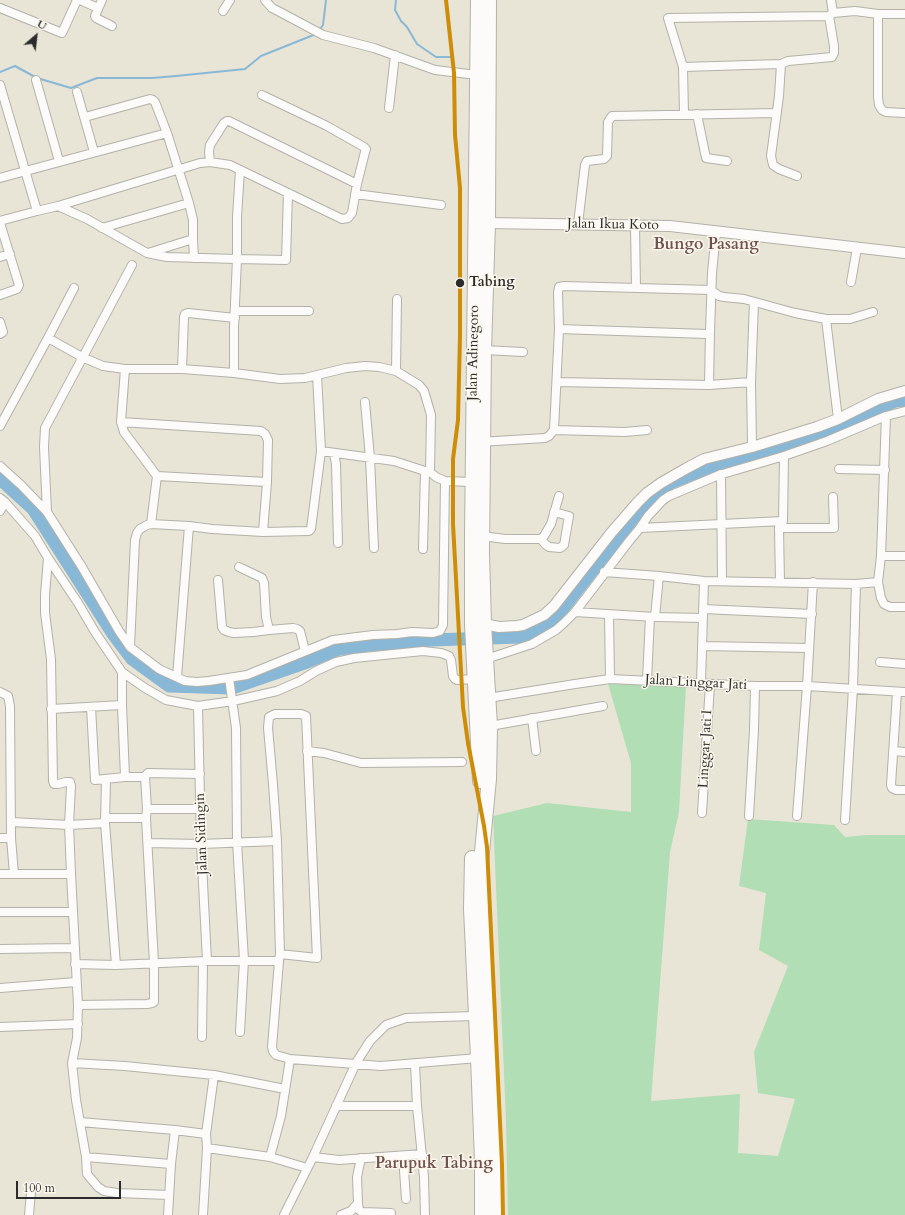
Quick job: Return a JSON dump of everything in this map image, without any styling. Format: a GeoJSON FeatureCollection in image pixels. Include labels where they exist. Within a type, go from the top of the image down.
{"type":"FeatureCollection","features":[{"type":"Feature","properties":{"kind":"highway","name":"Jalan Adinegoro"},"geometry":{"type":"LineString","coordinates":[[478,0],[477,554],[482,657]]}},
{"type":"Feature","properties":{"kind":"highway","name":"Jalan Adinegoro"},"geometry":{"type":"LineString","coordinates":[[477,536],[472,482],[478,442],[484,350],[488,223],[489,0]]}},
{"type":"Feature","properties":{"kind":"highway"},"geometry":{"type":"LineString","coordinates":[[482,657],[475,679],[480,779],[476,861],[488,1161],[482,1215]]}},
{"type":"Feature","properties":{"kind":"highway"},"geometry":{"type":"LineString","coordinates":[[482,657],[488,698],[490,726],[489,778],[476,861],[471,908],[478,1058],[494,1215]]}},
{"type":"Feature","properties":{"kind":"street"},"geometry":{"type":"LineString","coordinates":[[0,8],[62,33],[78,0],[98,8]]}},
{"type":"Feature","properties":{"kind":"street"},"geometry":{"type":"LineString","coordinates":[[102,0],[95,16],[96,18],[112,26]]}},
{"type":"Feature","properties":{"kind":"street"},"geometry":{"type":"LineString","coordinates":[[223,11],[230,0]]}},
{"type":"Feature","properties":{"kind":"street"},"geometry":{"type":"LineString","coordinates":[[265,0],[272,8],[323,34],[374,48],[435,70],[477,75]]}},
{"type":"Feature","properties":{"kind":"street"},"geometry":{"type":"LineString","coordinates":[[683,67],[781,64],[788,61],[832,57],[834,53],[834,46],[831,0]]}},
{"type":"Feature","properties":{"kind":"street"},"geometry":{"type":"LineString","coordinates":[[684,114],[683,67],[668,18],[831,15],[855,11],[878,14],[905,14]]}},
{"type":"Feature","properties":{"kind":"street"},"geometry":{"type":"LineString","coordinates":[[878,14],[879,105],[882,110],[886,112],[905,113]]}},
{"type":"Feature","properties":{"kind":"street"},"geometry":{"type":"LineString","coordinates":[[389,108],[395,55]]}},
{"type":"Feature","properties":{"kind":"street"},"geometry":{"type":"LineString","coordinates":[[781,64],[780,96],[771,156],[773,164],[779,169],[797,176]]}},
{"type":"Feature","properties":{"kind":"street"},"geometry":{"type":"LineString","coordinates":[[36,80],[59,161]]}},
{"type":"Feature","properties":{"kind":"street"},"geometry":{"type":"LineString","coordinates":[[0,85],[4,110],[37,211]]}},
{"type":"Feature","properties":{"kind":"street"},"geometry":{"type":"LineString","coordinates":[[77,92],[94,152]]}},
{"type":"Feature","properties":{"kind":"street"},"geometry":{"type":"LineString","coordinates":[[0,295],[17,289],[19,285],[0,222],[200,163],[210,162],[230,165],[342,219],[348,218],[352,213],[357,184],[366,149],[339,132],[262,95]]}},
{"type":"Feature","properties":{"kind":"street"},"geometry":{"type":"LineString","coordinates":[[85,117],[150,99],[155,102],[167,133],[189,203],[193,220],[194,258]]}},
{"type":"Feature","properties":{"kind":"street"},"geometry":{"type":"LineString","coordinates":[[578,224],[586,161],[604,159],[607,156],[608,122],[612,116],[777,113]]}},
{"type":"Feature","properties":{"kind":"street"},"geometry":{"type":"LineString","coordinates":[[697,114],[706,158],[727,162]]}},
{"type":"Feature","properties":{"kind":"street"},"geometry":{"type":"LineString","coordinates":[[210,162],[210,145],[224,123],[229,121],[357,184]]}},
{"type":"Feature","properties":{"kind":"street"},"geometry":{"type":"LineString","coordinates":[[0,178],[167,133]]}},
{"type":"Feature","properties":{"kind":"street"},"geometry":{"type":"LineString","coordinates":[[234,373],[237,217],[240,170]]}},
{"type":"Feature","properties":{"kind":"street"},"geometry":{"type":"LineString","coordinates":[[58,206],[81,216],[147,253],[167,257],[237,260],[286,260],[288,193]]}},
{"type":"Feature","properties":{"kind":"street"},"geometry":{"type":"LineString","coordinates":[[355,194],[441,206]]}},
{"type":"Feature","properties":{"kind":"street"},"geometry":{"type":"LineString","coordinates":[[102,228],[189,203]]}},
{"type":"Feature","properties":{"kind":"street","name":"Jalan Ikua Koto"},"geometry":{"type":"LineString","coordinates":[[488,223],[670,226],[905,253]]}},
{"type":"Feature","properties":{"kind":"street"},"geometry":{"type":"LineString","coordinates":[[636,225],[636,288]]}},
{"type":"Feature","properties":{"kind":"street"},"geometry":{"type":"LineString","coordinates":[[708,385],[711,290],[716,232]]}},
{"type":"Feature","properties":{"kind":"street"},"geometry":{"type":"LineString","coordinates":[[147,253],[193,239]]}},
{"type":"Feature","properties":{"kind":"street"},"geometry":{"type":"LineString","coordinates":[[850,282],[857,248]]}},
{"type":"Feature","properties":{"kind":"street"},"geometry":{"type":"LineString","coordinates":[[0,257],[10,254]]}},
{"type":"Feature","properties":{"kind":"street"},"geometry":{"type":"LineString","coordinates":[[47,512],[44,447],[45,428],[132,265]]}},
{"type":"Feature","properties":{"kind":"street"},"geometry":{"type":"LineString","coordinates":[[478,442],[545,438],[550,436],[554,430],[559,329],[558,292],[560,287],[711,290],[719,296],[744,299],[795,313],[826,318],[850,319],[873,312]]}},
{"type":"Feature","properties":{"kind":"street"},"geometry":{"type":"LineString","coordinates":[[0,426],[4,412],[48,338],[74,288]]}},
{"type":"Feature","properties":{"kind":"street"},"geometry":{"type":"LineString","coordinates":[[396,371],[397,299]]}},
{"type":"Feature","properties":{"kind":"street"},"geometry":{"type":"LineString","coordinates":[[752,447],[751,382],[754,302]]}},
{"type":"Feature","properties":{"kind":"street"},"geometry":{"type":"LineString","coordinates":[[182,369],[185,314],[235,314],[309,311]]}},
{"type":"Feature","properties":{"kind":"street"},"geometry":{"type":"LineString","coordinates":[[826,318],[838,419]]}},
{"type":"Feature","properties":{"kind":"street"},"geometry":{"type":"LineString","coordinates":[[0,322],[3,332],[0,334]]}},
{"type":"Feature","properties":{"kind":"street"},"geometry":{"type":"LineString","coordinates":[[559,329],[707,334],[710,332]]}},
{"type":"Feature","properties":{"kind":"street"},"geometry":{"type":"LineString","coordinates":[[48,338],[82,357],[103,366],[125,369],[182,369],[234,373],[280,379],[296,379],[346,368],[365,366],[379,367],[396,371],[414,382],[424,392],[431,415],[423,549]]}},
{"type":"Feature","properties":{"kind":"street"},"geometry":{"type":"LineString","coordinates":[[484,350],[523,352]]}},
{"type":"Feature","properties":{"kind":"street"},"geometry":{"type":"LineString","coordinates":[[125,369],[120,422],[124,432],[156,476],[151,524]]}},
{"type":"Feature","properties":{"kind":"street"},"geometry":{"type":"LineString","coordinates":[[130,646],[135,540],[140,529],[151,524],[263,532],[309,532],[312,529],[321,452],[318,375]]}},
{"type":"Feature","properties":{"kind":"street"},"geometry":{"type":"LineString","coordinates":[[557,382],[708,385],[751,382]]}},
{"type":"Feature","properties":{"kind":"street"},"geometry":{"type":"LineString","coordinates":[[480,625],[499,627],[517,626],[523,625],[544,615],[554,606],[611,533],[647,493],[661,483],[704,459],[752,447],[817,427],[838,419],[878,399],[905,391]]}},
{"type":"Feature","properties":{"kind":"street"},"geometry":{"type":"LineString","coordinates":[[364,402],[370,458],[374,548]]}},
{"type":"Feature","properties":{"kind":"street"},"geometry":{"type":"LineString","coordinates":[[482,657],[532,644],[556,630],[575,612],[648,516],[663,500],[669,496],[721,474],[827,442],[886,416],[905,411]]}},
{"type":"Feature","properties":{"kind":"street"},"geometry":{"type":"LineString","coordinates":[[886,416],[881,556],[878,582],[881,598],[884,604],[905,607]]}},
{"type":"Feature","properties":{"kind":"street"},"geometry":{"type":"LineString","coordinates":[[120,422],[261,431],[265,434],[268,440],[267,482],[263,532]]}},
{"type":"Feature","properties":{"kind":"street"},"geometry":{"type":"LineString","coordinates":[[554,430],[625,432],[647,430]]}},
{"type":"Feature","properties":{"kind":"street"},"geometry":{"type":"LineString","coordinates":[[321,452],[401,463],[428,472],[445,481],[472,482]]}},
{"type":"Feature","properties":{"kind":"street"},"geometry":{"type":"LineString","coordinates":[[334,454],[336,464],[338,542]]}},
{"type":"Feature","properties":{"kind":"street"},"geometry":{"type":"LineString","coordinates":[[780,582],[784,456]]}},
{"type":"Feature","properties":{"kind":"street"},"geometry":{"type":"LineString","coordinates":[[0,466],[47,512],[82,567],[119,631],[130,646],[159,669],[185,681],[196,682],[208,682],[247,675],[333,640],[373,635],[412,632],[433,633],[440,631],[443,625],[445,481]]}},
{"type":"Feature","properties":{"kind":"street"},"geometry":{"type":"LineString","coordinates":[[839,469],[885,470]]}},
{"type":"Feature","properties":{"kind":"street"},"geometry":{"type":"LineString","coordinates":[[721,474],[722,581]]}},
{"type":"Feature","properties":{"kind":"street"},"geometry":{"type":"LineString","coordinates":[[156,476],[267,482]]}},
{"type":"Feature","properties":{"kind":"street"},"geometry":{"type":"LineString","coordinates":[[477,536],[505,539],[541,539],[551,524],[559,496]]}},
{"type":"Feature","properties":{"kind":"street"},"geometry":{"type":"LineString","coordinates":[[640,528],[722,524],[781,524],[834,528],[833,497]]}},
{"type":"Feature","properties":{"kind":"street"},"geometry":{"type":"LineString","coordinates":[[0,511],[3,500]]}},
{"type":"Feature","properties":{"kind":"street"},"geometry":{"type":"LineString","coordinates":[[3,500],[35,536],[122,672],[166,700],[198,706],[232,700],[277,691],[336,662],[354,658],[422,651],[441,653],[449,656],[455,679],[475,679]]}},
{"type":"Feature","properties":{"kind":"street"},"geometry":{"type":"LineString","coordinates":[[541,539],[544,544],[549,547],[560,548],[564,545],[569,516],[554,512]]}},
{"type":"Feature","properties":{"kind":"street"},"geometry":{"type":"LineString","coordinates":[[177,677],[189,526]]}},
{"type":"Feature","properties":{"kind":"street"},"geometry":{"type":"LineString","coordinates":[[881,556],[905,556]]}},
{"type":"Feature","properties":{"kind":"street"},"geometry":{"type":"LineString","coordinates":[[48,558],[45,613],[51,659],[53,781],[54,784],[70,782],[69,825],[78,1005],[77,1038],[72,1063],[76,1100],[86,1157],[87,1174],[98,1187],[104,1191],[168,1195]]}},
{"type":"Feature","properties":{"kind":"street"},"geometry":{"type":"LineString","coordinates":[[239,567],[262,578],[264,583],[266,617],[269,630]]}},
{"type":"Feature","properties":{"kind":"street"},"geometry":{"type":"LineString","coordinates":[[604,572],[704,581],[856,584],[878,582]]}},
{"type":"Feature","properties":{"kind":"street"},"geometry":{"type":"LineString","coordinates":[[647,680],[652,617],[659,576]]}},
{"type":"Feature","properties":{"kind":"street"},"geometry":{"type":"LineString","coordinates":[[218,580],[222,627],[224,630],[234,633],[293,628],[297,629],[300,631],[305,651]]}},
{"type":"Feature","properties":{"kind":"street"},"geometry":{"type":"LineString","coordinates":[[701,683],[704,581]]}},
{"type":"Feature","properties":{"kind":"street"},"geometry":{"type":"LineString","coordinates":[[797,816],[813,582]]}},
{"type":"Feature","properties":{"kind":"street"},"geometry":{"type":"LineString","coordinates":[[845,820],[853,688],[856,584]]}},
{"type":"Feature","properties":{"kind":"street"},"geometry":{"type":"LineString","coordinates":[[703,609],[812,614]]}},
{"type":"Feature","properties":{"kind":"street"},"geometry":{"type":"LineString","coordinates":[[575,612],[609,615],[703,618]]}},
{"type":"Feature","properties":{"kind":"street"},"geometry":{"type":"LineString","coordinates":[[609,615],[610,679]]}},
{"type":"Feature","properties":{"kind":"street"},"geometry":{"type":"LineString","coordinates":[[703,646],[809,648]]}},
{"type":"Feature","properties":{"kind":"street"},"geometry":{"type":"LineString","coordinates":[[880,662],[905,664]]}},
{"type":"Feature","properties":{"kind":"street"},"geometry":{"type":"LineString","coordinates":[[122,672],[125,777]]}},
{"type":"Feature","properties":{"kind":"street"},"geometry":{"type":"LineString","coordinates":[[229,679],[236,728],[237,842],[244,960],[240,1032]]}},
{"type":"Feature","properties":{"kind":"street","name":"Jalan Linggar Jati"},"geometry":{"type":"LineString","coordinates":[[488,698],[610,679],[755,686],[853,688],[901,692]]}},
{"type":"Feature","properties":{"kind":"street","name":"Linggar Jati I"},"geometry":{"type":"LineString","coordinates":[[702,813],[710,684]]}},
{"type":"Feature","properties":{"kind":"street"},"geometry":{"type":"LineString","coordinates":[[749,816],[755,686]]}},
{"type":"Feature","properties":{"kind":"street"},"geometry":{"type":"LineString","coordinates":[[0,692],[8,696],[10,706],[11,838],[14,874]]}},
{"type":"Feature","properties":{"kind":"street"},"geometry":{"type":"LineString","coordinates":[[901,692],[891,786],[896,790],[905,790]]}},
{"type":"Feature","properties":{"kind":"street"},"geometry":{"type":"LineString","coordinates":[[51,709],[122,705]]}},
{"type":"Feature","properties":{"kind":"street","name":"Jalan Sidingin"},"geometry":{"type":"LineString","coordinates":[[198,706],[205,961],[202,1037]]}},
{"type":"Feature","properties":{"kind":"street"},"geometry":{"type":"LineString","coordinates":[[490,726],[603,706]]}},
{"type":"Feature","properties":{"kind":"street"},"geometry":{"type":"LineString","coordinates":[[91,707],[95,780],[125,777],[146,777]]}},
{"type":"Feature","properties":{"kind":"street"},"geometry":{"type":"LineString","coordinates":[[75,964],[116,965],[279,958],[317,958],[306,716],[304,714],[275,714],[269,717],[268,728],[277,841],[279,958],[272,1048],[276,1055],[290,1059],[381,1066],[478,1058]]}},
{"type":"Feature","properties":{"kind":"street"},"geometry":{"type":"LineString","coordinates":[[532,718],[536,751]]}},
{"type":"Feature","properties":{"kind":"street"},"geometry":{"type":"LineString","coordinates":[[307,751],[324,753],[362,763],[462,762]]}},
{"type":"Feature","properties":{"kind":"street"},"geometry":{"type":"LineString","coordinates":[[894,751],[905,752]]}},
{"type":"Feature","properties":{"kind":"street"},"geometry":{"type":"LineString","coordinates":[[78,1005],[152,1004],[154,1002],[154,963],[146,818],[146,775],[151,772],[200,774]]}},
{"type":"Feature","properties":{"kind":"street"},"geometry":{"type":"LineString","coordinates":[[106,779],[105,820],[116,965]]}},
{"type":"Feature","properties":{"kind":"street"},"geometry":{"type":"LineString","coordinates":[[147,809],[200,809]]}},
{"type":"Feature","properties":{"kind":"street"},"geometry":{"type":"LineString","coordinates":[[11,822],[69,825],[105,820],[146,818]]}},
{"type":"Feature","properties":{"kind":"street"},"geometry":{"type":"LineString","coordinates":[[0,838],[11,838]]}},
{"type":"Feature","properties":{"kind":"street"},"geometry":{"type":"LineString","coordinates":[[148,843],[201,844],[277,841]]}},
{"type":"Feature","properties":{"kind":"street"},"geometry":{"type":"LineString","coordinates":[[0,874],[71,874]]}},
{"type":"Feature","properties":{"kind":"street"},"geometry":{"type":"LineString","coordinates":[[0,912],[73,912]]}},
{"type":"Feature","properties":{"kind":"street"},"geometry":{"type":"LineString","coordinates":[[0,949],[75,948]]}},
{"type":"Feature","properties":{"kind":"street"},"geometry":{"type":"LineString","coordinates":[[0,988],[76,982]]}},
{"type":"Feature","properties":{"kind":"street"},"geometry":{"type":"LineString","coordinates":[[284,1215],[313,1157],[356,1063],[370,1042],[386,1024],[406,1018],[476,1016]]}},
{"type":"Feature","properties":{"kind":"street"},"geometry":{"type":"LineString","coordinates":[[0,1027],[78,1024]]}},
{"type":"Feature","properties":{"kind":"street"},"geometry":{"type":"LineString","coordinates":[[270,1157],[281,1116],[290,1059]]}},
{"type":"Feature","properties":{"kind":"street"},"geometry":{"type":"LineString","coordinates":[[72,1063],[131,1066],[214,1075],[285,1089]]}},
{"type":"Feature","properties":{"kind":"street"},"geometry":{"type":"LineString","coordinates":[[415,1064],[417,1106],[424,1177],[425,1215]]}},
{"type":"Feature","properties":{"kind":"street"},"geometry":{"type":"LineString","coordinates":[[204,1215],[207,1148],[206,1134],[214,1075]]}},
{"type":"Feature","properties":{"kind":"street"},"geometry":{"type":"LineString","coordinates":[[336,1106],[417,1106]]}},
{"type":"Feature","properties":{"kind":"street"},"geometry":{"type":"LineString","coordinates":[[80,1122],[206,1134]]}},
{"type":"Feature","properties":{"kind":"street"},"geometry":{"type":"LineString","coordinates":[[168,1215],[168,1195],[175,1130]]}},
{"type":"Feature","properties":{"kind":"street"},"geometry":{"type":"LineString","coordinates":[[207,1148],[270,1157],[307,1168]]}},
{"type":"Feature","properties":{"kind":"street"},"geometry":{"type":"LineString","coordinates":[[313,1157],[338,1160],[422,1154]]}},
{"type":"Feature","properties":{"kind":"street"},"geometry":{"type":"LineString","coordinates":[[403,1156],[406,1199]]}},
{"type":"Feature","properties":{"kind":"street"},"geometry":{"type":"LineString","coordinates":[[86,1157],[171,1164]]}},
{"type":"Feature","properties":{"kind":"street"},"geometry":{"type":"LineString","coordinates":[[361,1158],[357,1176],[359,1210],[362,1212],[391,1213]]}},
{"type":"Feature","properties":{"kind":"street"},"geometry":{"type":"LineString","coordinates":[[30,1215],[31,1192]]}},
{"type":"Feature","properties":{"kind":"street"},"geometry":{"type":"LineString","coordinates":[[341,1215],[351,1211],[358,1203]]}},
{"type":"Feature","properties":{"kind":"green space"},"geometry":{"type":"Polygon","coordinates":[[[608,684],[686,686],[679,812],[670,852],[651,1101],[740,1094],[738,1153],[778,1156],[795,1099],[758,1093],[754,1052],[788,966],[759,950],[766,893],[739,886],[748,819],[834,825],[845,837],[867,835],[905,835],[905,1215],[508,1215],[506,1121],[493,816],[547,803],[631,812],[631,763],[608,684]]]}},
{"type":"Feature","properties":{"kind":"waterway"},"geometry":{"type":"LineString","coordinates":[[319,31],[323,25],[326,0]]}},
{"type":"Feature","properties":{"kind":"waterway"},"geometry":{"type":"LineString","coordinates":[[396,0],[395,10],[417,44],[436,57],[451,57]]}},
{"type":"Feature","properties":{"kind":"waterway"},"geometry":{"type":"LineString","coordinates":[[0,72],[15,66],[37,78],[71,88],[97,78],[152,78],[245,69],[261,56],[316,34]]}},
{"type":"Feature","properties":{"kind":"waterway"},"geometry":{"type":"LineString","coordinates":[[0,479],[33,509],[113,634],[132,659],[169,686],[232,688],[307,662],[339,649],[432,640],[520,637],[546,626],[557,616],[634,517],[670,483],[711,467],[814,437],[895,401],[905,400]]}},
{"type":"Feature","properties":{"kind":"transit line"},"geometry":{"type":"LineString","coordinates":[[446,0],[454,73],[455,135],[460,188],[460,336],[458,420],[453,459],[453,524],[463,707],[487,847],[503,1215]]}},
{"type":"Feature","properties":{"kind":"place","name":"Tabing"},"geometry":{"type":"Point","coordinates":[460,283]}},
{"type":"Feature","properties":{"kind":"district","name":"Bungo Pasang"},"geometry":{"type":"Point","coordinates":[706,245]}},
{"type":"Feature","properties":{"kind":"district","name":"Parupuk Tabing"},"geometry":{"type":"Point","coordinates":[434,1164]}}]}
